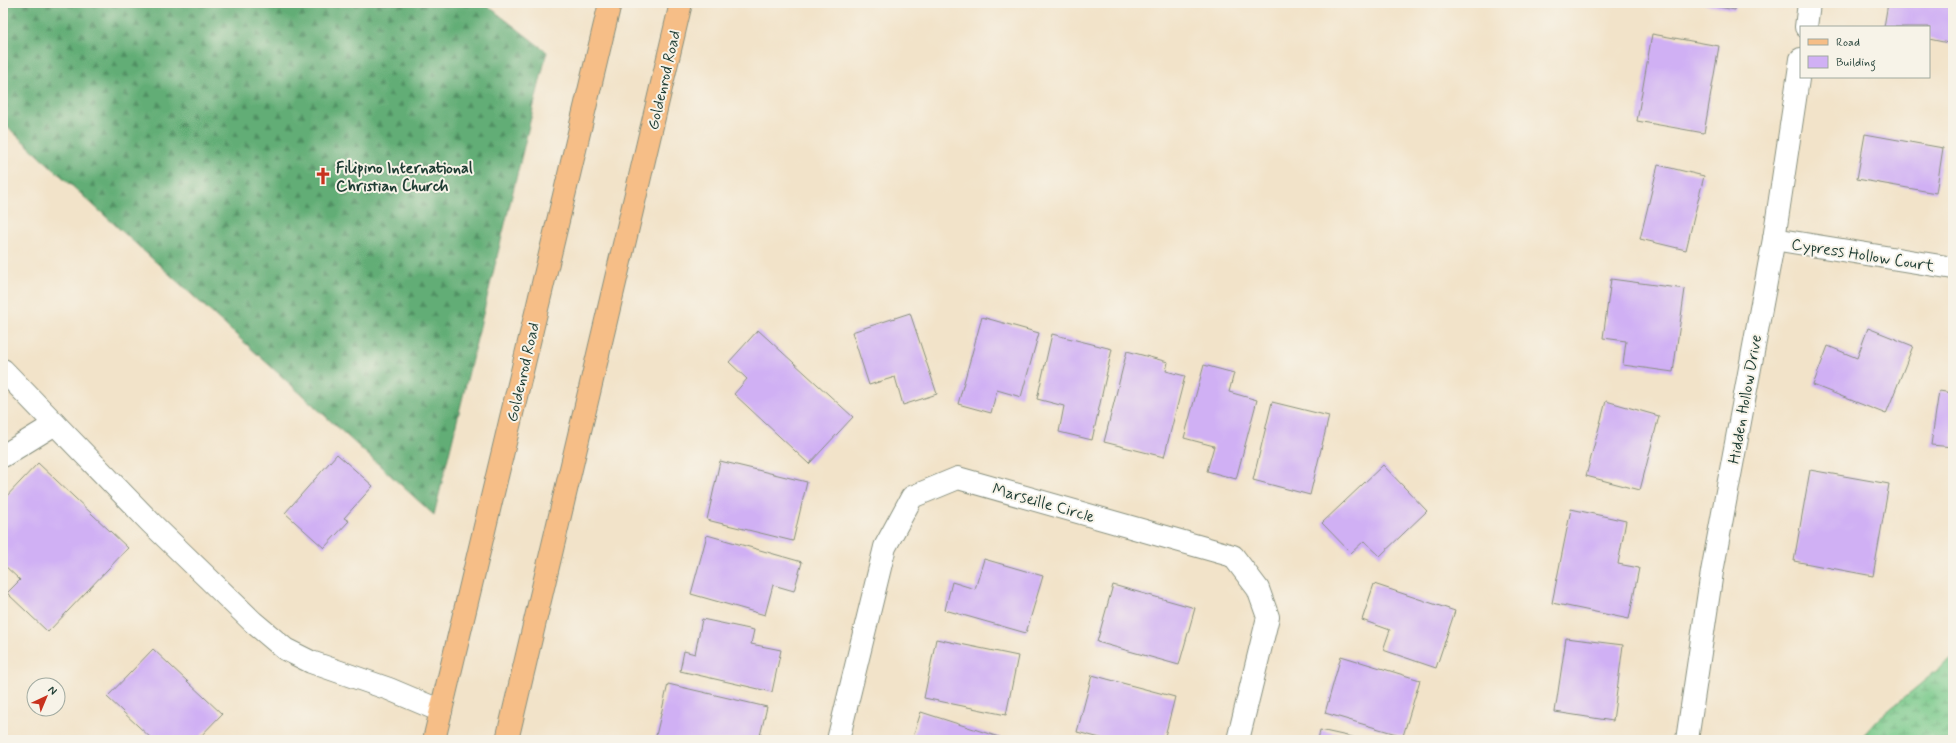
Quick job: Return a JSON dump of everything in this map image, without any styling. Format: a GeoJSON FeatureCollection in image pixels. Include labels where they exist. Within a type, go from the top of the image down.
{"type":"FeatureCollection","features":[{"type":"Feature","properties":{"kind":"main road","name":"Goldenrod Road"},"geometry":{"type":"LineString","coordinates":[[434,740],[610,3]]}},
{"type":"Feature","properties":{"kind":"main road","name":"Goldenrod Road"},"geometry":{"type":"LineString","coordinates":[[507,740],[681,3]]}},
{"type":"Feature","properties":{"kind":"street"},"geometry":{"type":"LineString","coordinates":[[1806,26],[1810,3]]}},
{"type":"Feature","properties":{"kind":"street","name":"Hidden Hollow Drive"},"geometry":{"type":"LineString","coordinates":[[1687,740],[1712,572],[1774,239],[1800,66]]}},
{"type":"Feature","properties":{"kind":"street","name":"Cypress Hollow Court"},"geometry":{"type":"LineString","coordinates":[[1774,239],[1953,268]]}},
{"type":"Feature","properties":{"kind":"street"},"geometry":{"type":"LineString","coordinates":[[3,370],[151,523],[253,622],[285,649],[311,662],[389,689],[441,711]]}},
{"type":"Feature","properties":{"kind":"street"},"geometry":{"type":"LineString","coordinates":[[3,456],[55,424]]}},
{"type":"Feature","properties":{"kind":"street","name":"Marseille Circle"},"geometry":{"type":"LineString","coordinates":[[838,740],[885,547],[912,497],[958,478],[1233,556],[1258,589],[1268,617],[1238,740]]}},
{"type":"Feature","properties":{"kind":"green space"},"geometry":{"type":"Polygon","coordinates":[[[3,3],[484,3],[547,52],[434,515],[3,123],[3,3]]]}},
{"type":"Feature","properties":{"kind":"green space"},"geometry":{"type":"Polygon","coordinates":[[[1953,657],[1953,740],[1859,740],[1878,719],[1953,657]]]}},
{"type":"Feature","properties":{"kind":"building"},"geometry":{"type":"Polygon","coordinates":[[[1697,3],[1736,3],[1735,10],[1697,3]]]}},
{"type":"Feature","properties":{"kind":"building"},"geometry":{"type":"Polygon","coordinates":[[[1888,3],[1953,3],[1953,44],[1930,39],[1930,26],[1884,26],[1888,3]]]}},
{"type":"Feature","properties":{"kind":"building"},"geometry":{"type":"Polygon","coordinates":[[[1652,34],[1719,46],[1704,133],[1637,121],[1652,34]]]}},
{"type":"Feature","properties":{"kind":"building"},"geometry":{"type":"Polygon","coordinates":[[[1865,134],[1943,148],[1936,193],[1857,179],[1865,134]]]}},
{"type":"Feature","properties":{"kind":"building"},"geometry":{"type":"Polygon","coordinates":[[[1658,165],[1704,176],[1686,250],[1640,239],[1658,165]]]}},
{"type":"Feature","properties":{"kind":"building"},"geometry":{"type":"Polygon","coordinates":[[[1611,279],[1685,289],[1673,372],[1623,365],[1626,341],[1603,338],[1611,279]]]}},
{"type":"Feature","properties":{"kind":"building"},"geometry":{"type":"Polygon","coordinates":[[[910,313],[937,394],[903,405],[895,377],[869,385],[852,332],[910,313]]]}},
{"type":"Feature","properties":{"kind":"building"},"geometry":{"type":"Polygon","coordinates":[[[982,317],[1039,333],[1021,397],[997,390],[991,413],[958,404],[982,317]]]}},
{"type":"Feature","properties":{"kind":"building"},"geometry":{"type":"Polygon","coordinates":[[[1868,328],[1913,346],[1886,414],[1813,385],[1828,346],[1857,358],[1868,328]]]}},
{"type":"Feature","properties":{"kind":"building"},"geometry":{"type":"Polygon","coordinates":[[[758,330],[853,417],[809,464],[734,394],[747,379],[729,362],[758,330]]]}},
{"type":"Feature","properties":{"kind":"building"},"geometry":{"type":"Polygon","coordinates":[[[1052,334],[1112,349],[1092,440],[1059,432],[1064,406],[1037,399],[1052,334]]]}},
{"type":"Feature","properties":{"kind":"building"},"geometry":{"type":"Polygon","coordinates":[[[1127,351],[1168,362],[1166,371],[1185,376],[1164,457],[1104,442],[1127,351]]]}},
{"type":"Feature","properties":{"kind":"building"},"geometry":{"type":"Polygon","coordinates":[[[1204,365],[1234,373],[1229,392],[1257,400],[1236,479],[1207,471],[1214,446],[1184,438],[1204,365]]]}},
{"type":"Feature","properties":{"kind":"building"},"geometry":{"type":"Polygon","coordinates":[[[1939,391],[1953,393],[1953,447],[1931,445],[1939,391]]]}},
{"type":"Feature","properties":{"kind":"building"},"geometry":{"type":"Polygon","coordinates":[[[1606,401],[1659,416],[1640,490],[1586,476],[1606,401]]]}},
{"type":"Feature","properties":{"kind":"building"},"geometry":{"type":"Polygon","coordinates":[[[1272,402],[1329,416],[1310,495],[1253,480],[1272,402]]]}},
{"type":"Feature","properties":{"kind":"building"},"geometry":{"type":"Polygon","coordinates":[[[337,454],[373,486],[344,518],[349,521],[324,548],[285,513],[337,454]]]}},
{"type":"Feature","properties":{"kind":"building"},"geometry":{"type":"Polygon","coordinates":[[[720,461],[807,482],[793,541],[707,520],[720,461]]]}},
{"type":"Feature","properties":{"kind":"building"},"geometry":{"type":"Polygon","coordinates":[[[38,463],[128,548],[48,632],[7,593],[20,580],[3,564],[3,500],[38,463]]]}},
{"type":"Feature","properties":{"kind":"building"},"geometry":{"type":"Polygon","coordinates":[[[1383,465],[1427,511],[1380,556],[1364,541],[1351,553],[1322,523],[1383,465]]]}},
{"type":"Feature","properties":{"kind":"building"},"geometry":{"type":"Polygon","coordinates":[[[1810,470],[1889,484],[1873,576],[1794,561],[1810,470]]]}},
{"type":"Feature","properties":{"kind":"building"},"geometry":{"type":"Polygon","coordinates":[[[1571,509],[1626,521],[1618,564],[1639,568],[1629,619],[1552,603],[1571,509]]]}},
{"type":"Feature","properties":{"kind":"building"},"geometry":{"type":"Polygon","coordinates":[[[707,535],[802,562],[794,591],[773,585],[765,615],[691,594],[707,535]]]}},
{"type":"Feature","properties":{"kind":"building"},"geometry":{"type":"Polygon","coordinates":[[[984,559],[1043,576],[1026,633],[945,610],[952,582],[975,589],[984,559]]]}},
{"type":"Feature","properties":{"kind":"building"},"geometry":{"type":"Polygon","coordinates":[[[1374,584],[1455,611],[1436,668],[1383,650],[1390,630],[1362,620],[1374,584]]]}},
{"type":"Feature","properties":{"kind":"building"},"geometry":{"type":"Polygon","coordinates":[[[1113,585],[1195,608],[1179,665],[1097,642],[1113,585]]]}},
{"type":"Feature","properties":{"kind":"building"},"geometry":{"type":"Polygon","coordinates":[[[702,619],[754,630],[751,644],[781,650],[772,692],[680,671],[684,651],[695,654],[702,619]]]}},
{"type":"Feature","properties":{"kind":"building"},"geometry":{"type":"Polygon","coordinates":[[[1566,638],[1623,645],[1613,721],[1555,712],[1566,638]]]}},
{"type":"Feature","properties":{"kind":"building"},"geometry":{"type":"Polygon","coordinates":[[[936,639],[1018,656],[1006,715],[924,698],[936,639]]]}},
{"type":"Feature","properties":{"kind":"building"},"geometry":{"type":"Polygon","coordinates":[[[153,649],[222,714],[197,740],[153,740],[107,697],[153,649]]]}},
{"type":"Feature","properties":{"kind":"building"},"geometry":{"type":"Polygon","coordinates":[[[1341,656],[1420,680],[1403,736],[1325,713],[1341,656]]]}},
{"type":"Feature","properties":{"kind":"building"},"geometry":{"type":"Polygon","coordinates":[[[1092,675],[1175,697],[1164,740],[1108,740],[1077,732],[1092,675]]]}},
{"type":"Feature","properties":{"kind":"building"},"geometry":{"type":"Polygon","coordinates":[[[668,684],[767,707],[759,740],[655,740],[668,684]]]}},
{"type":"Feature","properties":{"kind":"building"},"geometry":{"type":"Polygon","coordinates":[[[921,712],[1002,738],[1002,740],[912,740],[921,712]]]}},
{"type":"Feature","properties":{"kind":"building"},"geometry":{"type":"Polygon","coordinates":[[[1320,730],[1361,739],[1361,740],[1318,740],[1320,730]]]}},
{"type":"Feature","properties":{"kind":"place","name":"Filipino International Christian Church"},"geometry":{"type":"Point","coordinates":[323,176]}}]}
